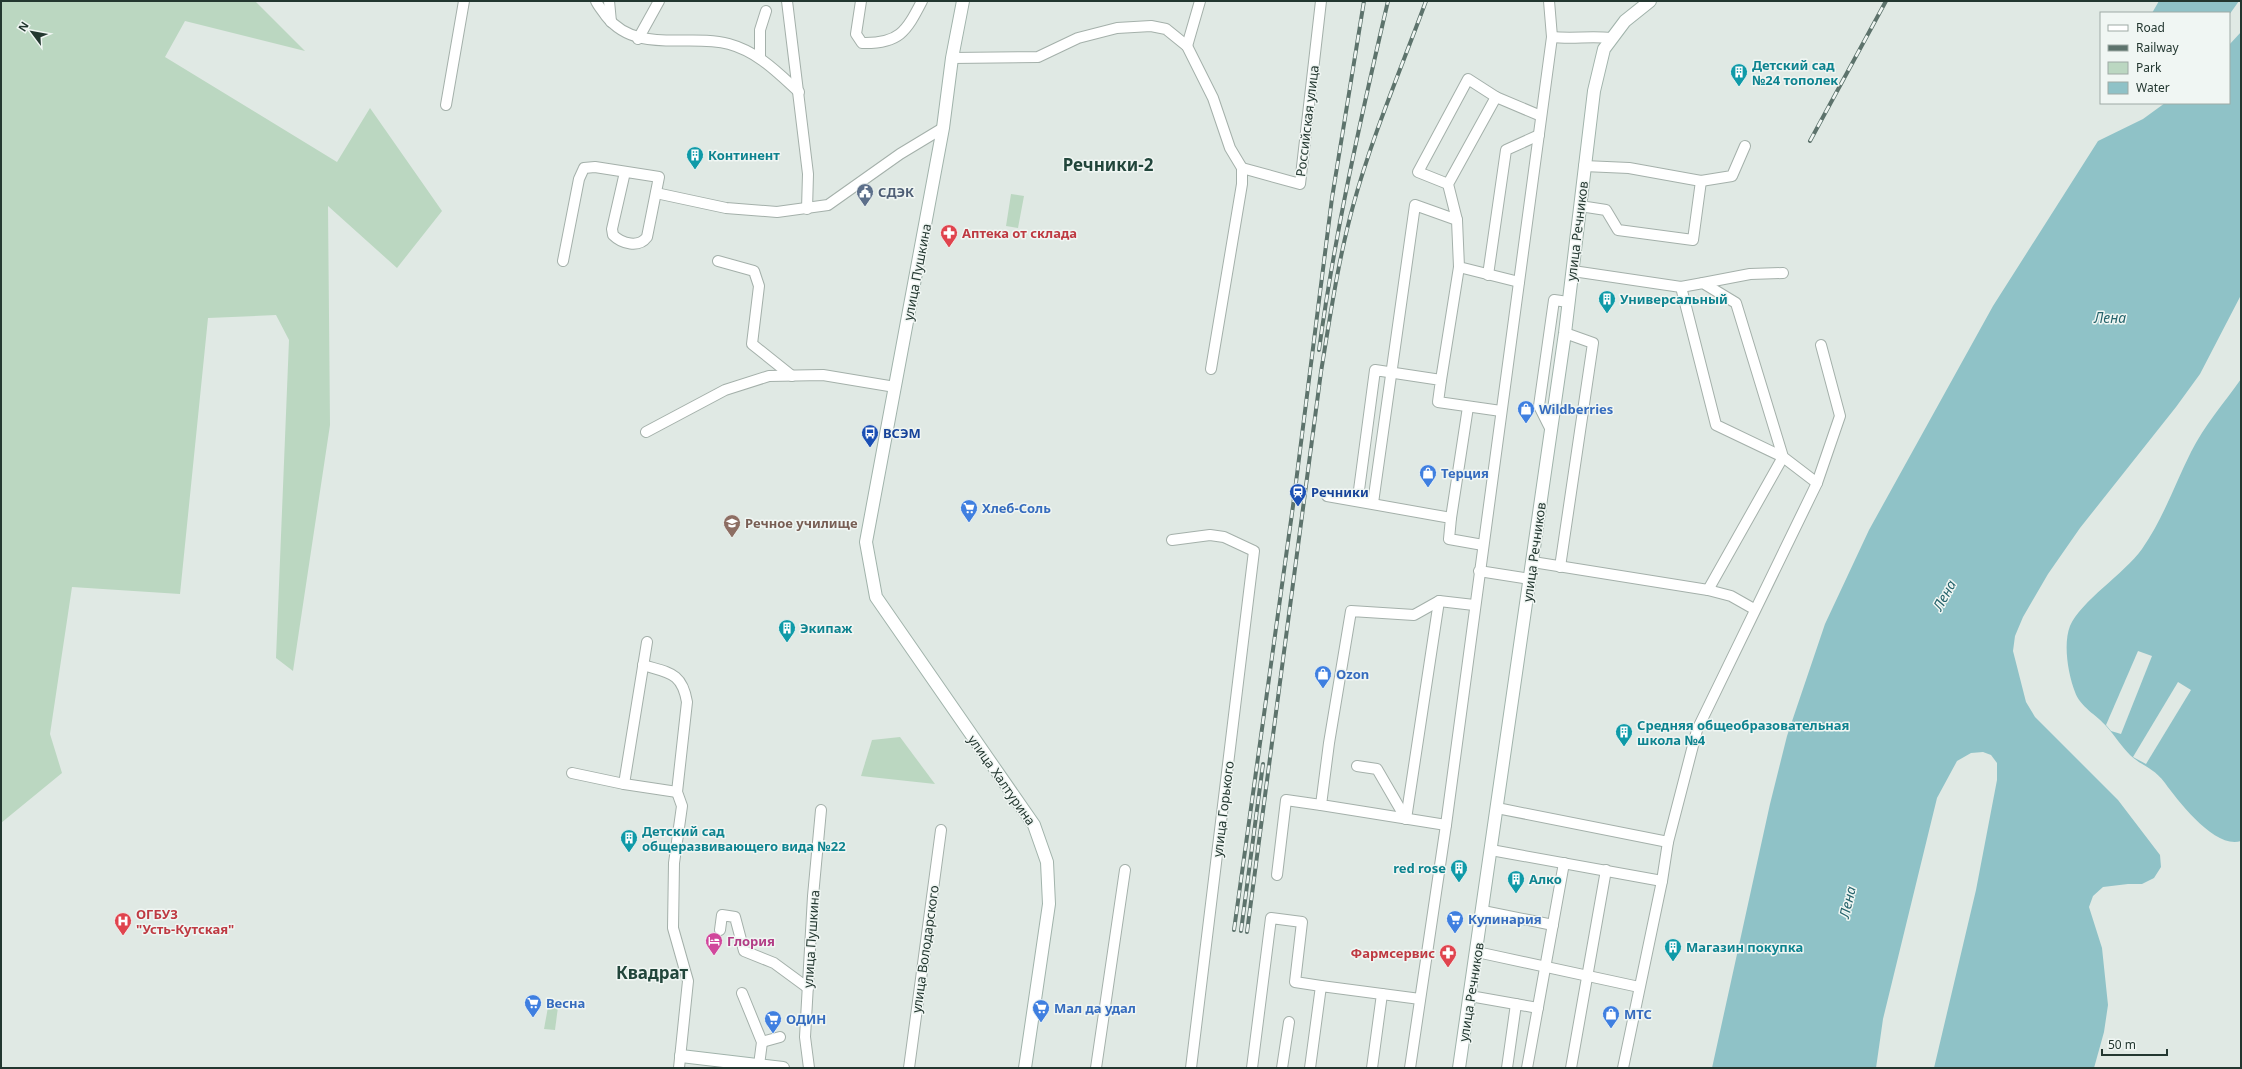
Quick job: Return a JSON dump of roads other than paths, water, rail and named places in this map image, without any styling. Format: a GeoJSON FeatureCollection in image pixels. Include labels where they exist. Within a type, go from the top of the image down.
{"type":"FeatureCollection","features":[{"type":"Feature","properties":{"kind":"street"},"geometry":{"type":"LineString","coordinates":[[446,105],[464,1]]}},
{"type":"Feature","properties":{"kind":"street"},"geometry":{"type":"LineString","coordinates":[[596,1],[612,22],[624,32],[638,38],[709,41],[730,44],[760,58],[799,92]]}},
{"type":"Feature","properties":{"kind":"street"},"geometry":{"type":"LineString","coordinates":[[609,1],[612,22]]}},
{"type":"Feature","properties":{"kind":"street"},"geometry":{"type":"LineString","coordinates":[[638,38],[659,1]]}},
{"type":"Feature","properties":{"kind":"street"},"geometry":{"type":"LineString","coordinates":[[787,1],[808,174],[807,209]]}},
{"type":"Feature","properties":{"kind":"street"},"geometry":{"type":"LineString","coordinates":[[862,1],[856,34],[862,43],[882,44],[899,36],[912,22],[922,1]]}},
{"type":"Feature","properties":{"kind":"street","name":"улица Пушкина"},"geometry":{"type":"LineString","coordinates":[[866,542],[943,128],[952,58],[963,1]]}},
{"type":"Feature","properties":{"kind":"street"},"geometry":{"type":"LineString","coordinates":[[1187,46],[1200,1]]}},
{"type":"Feature","properties":{"kind":"street","name":"Российская улица"},"geometry":{"type":"LineString","coordinates":[[1242,168],[1300,184],[1321,1]]}},
{"type":"Feature","properties":{"kind":"street"},"geometry":{"type":"LineString","coordinates":[[1410,1068],[1446,825],[1474,605],[1552,37],[1549,1]]}},
{"type":"Feature","properties":{"kind":"street","name":"улица Речников"},"geometry":{"type":"LineString","coordinates":[[1459,1068],[1533,562],[1573,272],[1584,166],[1599,67],[1604,49],[1611,38],[1638,9],[1650,1]]}},
{"type":"Feature","properties":{"kind":"street"},"geometry":{"type":"LineString","coordinates":[[760,58],[760,30],[766,11]]}},
{"type":"Feature","properties":{"kind":"street"},"geometry":{"type":"LineString","coordinates":[[952,58],[1038,57],[1078,38],[1117,28],[1151,26],[1166,29],[1187,46],[1212,98],[1230,148],[1242,168],[1242,184],[1211,369]]}},
{"type":"Feature","properties":{"kind":"street"},"geometry":{"type":"LineString","coordinates":[[1552,37],[1566,38],[1585,36],[1611,38]]}},
{"type":"Feature","properties":{"kind":"street"},"geometry":{"type":"LineString","coordinates":[[1448,184],[1418,172],[1468,79],[1496,97],[1541,116]]}},
{"type":"Feature","properties":{"kind":"street"},"geometry":{"type":"LineString","coordinates":[[1496,97],[1448,184],[1457,220],[1459,267],[1438,402],[1501,412]]}},
{"type":"Feature","properties":{"kind":"street"},"geometry":{"type":"LineString","coordinates":[[656,193],[726,208],[777,212],[828,205],[900,154],[943,128]]}},
{"type":"Feature","properties":{"kind":"street"},"geometry":{"type":"LineString","coordinates":[[1488,275],[1506,150],[1539,135]]}},
{"type":"Feature","properties":{"kind":"street"},"geometry":{"type":"LineString","coordinates":[[1584,166],[1629,168],[1701,181],[1732,176],[1745,146]]}},
{"type":"Feature","properties":{"kind":"street"},"geometry":{"type":"LineString","coordinates":[[563,261],[580,172],[589,166],[659,177],[650,228],[644,242],[637,244],[620,241],[613,235],[612,229],[625,172]]}},
{"type":"Feature","properties":{"kind":"street"},"geometry":{"type":"LineString","coordinates":[[1580,206],[1606,210],[1618,230],[1693,240],[1701,181]]}},
{"type":"Feature","properties":{"kind":"street"},"geometry":{"type":"LineString","coordinates":[[1373,503],[1415,205],[1457,220]]}},
{"type":"Feature","properties":{"kind":"street"},"geometry":{"type":"LineString","coordinates":[[718,261],[754,271],[759,286],[752,344],[792,376]]}},
{"type":"Feature","properties":{"kind":"street"},"geometry":{"type":"LineString","coordinates":[[1459,267],[1518,282]]}},
{"type":"Feature","properties":{"kind":"street"},"geometry":{"type":"LineString","coordinates":[[1573,272],[1681,288],[1750,274],[1783,273]]}},
{"type":"Feature","properties":{"kind":"street"},"geometry":{"type":"LineString","coordinates":[[1703,283],[1736,303],[1783,457],[1708,590]]}},
{"type":"Feature","properties":{"kind":"street"},"geometry":{"type":"LineString","coordinates":[[1681,288],[1716,425],[1783,457],[1817,483]]}},
{"type":"Feature","properties":{"kind":"street"},"geometry":{"type":"LineString","coordinates":[[1551,430],[1539,406],[1554,300],[1568,302]]}},
{"type":"Feature","properties":{"kind":"street"},"geometry":{"type":"LineString","coordinates":[[1560,567],[1593,343],[1565,333]]}},
{"type":"Feature","properties":{"kind":"street"},"geometry":{"type":"LineString","coordinates":[[1623,1068],[1662,881],[1668,842],[1697,730],[1754,609],[1817,483],[1840,416],[1821,345]]}},
{"type":"Feature","properties":{"kind":"street"},"geometry":{"type":"LineString","coordinates":[[1360,501],[1359,490],[1375,370],[1441,380]]}},
{"type":"Feature","properties":{"kind":"street"},"geometry":{"type":"LineString","coordinates":[[646,432],[725,390],[769,376],[823,375],[895,387]]}},
{"type":"Feature","properties":{"kind":"street"},"geometry":{"type":"LineString","coordinates":[[1468,406],[1449,539],[1483,545]]}},
{"type":"Feature","properties":{"kind":"street"},"geometry":{"type":"LineString","coordinates":[[1327,496],[1451,518]]}},
{"type":"Feature","properties":{"kind":"street","name":"улица Горького"},"geometry":{"type":"LineString","coordinates":[[1172,540],[1210,535],[1224,537],[1254,551],[1191,1068]]}},
{"type":"Feature","properties":{"kind":"street","name":"улица Халтурина"},"geometry":{"type":"LineString","coordinates":[[866,542],[876,597],[1034,824],[1047,862],[1049,904],[1025,1068]]}},
{"type":"Feature","properties":{"kind":"street"},"geometry":{"type":"LineString","coordinates":[[1533,562],[1708,590],[1730,596],[1754,609]]}},
{"type":"Feature","properties":{"kind":"street"},"geometry":{"type":"LineString","coordinates":[[1479,571],[1530,579]]}},
{"type":"Feature","properties":{"kind":"street"},"geometry":{"type":"LineString","coordinates":[[1321,806],[1329,743],[1351,611],[1414,615],[1439,601],[1474,605]]}},
{"type":"Feature","properties":{"kind":"street"},"geometry":{"type":"LineString","coordinates":[[1406,819],[1439,601]]}},
{"type":"Feature","properties":{"kind":"street"},"geometry":{"type":"LineString","coordinates":[[624,784],[647,642]]}},
{"type":"Feature","properties":{"kind":"street"},"geometry":{"type":"LineString","coordinates":[[643,665],[675,674],[685,687],[687,702],[677,792],[682,806],[674,863],[673,928],[688,981],[681,1056],[678,1068]]}},
{"type":"Feature","properties":{"kind":"street"},"geometry":{"type":"LineString","coordinates":[[1357,766],[1377,769],[1406,819]]}},
{"type":"Feature","properties":{"kind":"street"},"geometry":{"type":"LineString","coordinates":[[572,774],[677,792]]}},
{"type":"Feature","properties":{"kind":"street"},"geometry":{"type":"LineString","coordinates":[[1277,875],[1286,800],[1446,825]]}},
{"type":"Feature","properties":{"kind":"street"},"geometry":{"type":"LineString","coordinates":[[1497,808],[1668,842]]}},
{"type":"Feature","properties":{"kind":"street","name":"улица Пушкина"},"geometry":{"type":"LineString","coordinates":[[809,1068],[805,1036],[821,810]]}},
{"type":"Feature","properties":{"kind":"street","name":"улица Володарского"},"geometry":{"type":"LineString","coordinates":[[909,1068],[941,830]]}},
{"type":"Feature","properties":{"kind":"street"},"geometry":{"type":"LineString","coordinates":[[1491,850],[1662,881]]}},
{"type":"Feature","properties":{"kind":"street"},"geometry":{"type":"LineString","coordinates":[[1527,1068],[1564,863]]}},
{"type":"Feature","properties":{"kind":"street"},"geometry":{"type":"LineString","coordinates":[[1096,1068],[1125,870]]}},
{"type":"Feature","properties":{"kind":"street"},"geometry":{"type":"LineString","coordinates":[[1571,1068],[1606,870]]}},
{"type":"Feature","properties":{"kind":"street"},"geometry":{"type":"LineString","coordinates":[[1483,912],[1553,925]]}},
{"type":"Feature","properties":{"kind":"street"},"geometry":{"type":"LineString","coordinates":[[720,930],[722,916],[735,917],[744,951],[774,963],[808,988]]}},
{"type":"Feature","properties":{"kind":"street"},"geometry":{"type":"LineString","coordinates":[[1252,1068],[1271,918],[1302,922],[1295,982],[1420,999]]}},
{"type":"Feature","properties":{"kind":"street"},"geometry":{"type":"LineString","coordinates":[[1477,952],[1639,987]]}},
{"type":"Feature","properties":{"kind":"street"},"geometry":{"type":"LineString","coordinates":[[1310,1068],[1321,986]]}},
{"type":"Feature","properties":{"kind":"street"},"geometry":{"type":"LineString","coordinates":[[742,993],[762,1042],[759,1065]]}},
{"type":"Feature","properties":{"kind":"street"},"geometry":{"type":"LineString","coordinates":[[1372,1068],[1382,994]]}},
{"type":"Feature","properties":{"kind":"street"},"geometry":{"type":"LineString","coordinates":[[1470,996],[1538,1008]]}},
{"type":"Feature","properties":{"kind":"street"},"geometry":{"type":"LineString","coordinates":[[1507,1068],[1516,1004]]}},
{"type":"Feature","properties":{"kind":"street"},"geometry":{"type":"LineString","coordinates":[[1282,1068],[1289,1022]]}},
{"type":"Feature","properties":{"kind":"street"},"geometry":{"type":"LineString","coordinates":[[762,1042],[780,1037]]}},
{"type":"Feature","properties":{"kind":"street"},"geometry":{"type":"LineString","coordinates":[[681,1056],[783,1068]]}},
{"type":"Feature","properties":{"kind":"water"},"geometry":{"type":"Polygon","coordinates":[[[2159,1],[2239,1],[2230,14],[2230,12],[2153,12],[2159,1]]]}},
{"type":"Feature","properties":{"kind":"water","name":"Лена"},"geometry":{"type":"Polygon","coordinates":[[[2241,32],[2241,295],[2200,374],[2176,407],[2080,528],[2048,574],[2023,617],[2015,636],[2013,651],[2026,702],[2035,717],[2118,800],[2160,855],[2161,867],[2154,878],[2142,884],[2103,887],[2093,896],[2089,907],[2102,948],[2108,1005],[2104,1032],[2094,1068],[1934,1068],[1976,890],[1997,780],[1997,763],[1991,755],[1983,752],[1971,753],[1957,761],[1937,798],[1883,1019],[1876,1068],[1712,1068],[1770,804],[1787,736],[1825,624],[1869,530],[1993,306],[2098,141],[2143,119],[2164,104],[2230,104],[2230,44],[2241,32]]]}},
{"type":"Feature","properties":{"kind":"water"},"geometry":{"type":"Polygon","coordinates":[[[2241,379],[2241,841],[2231,842],[2220,838],[2198,822],[2188,812],[2161,778],[2130,755],[2107,727],[2085,707],[2077,697],[2070,677],[2067,659],[2067,641],[2070,626],[2083,607],[2125,568],[2142,549],[2163,514],[2196,442],[2241,379]]]}},
{"type":"Feature","properties":{"kind":"railway"},"geometry":{"type":"LineString","coordinates":[[1234,930],[1293,506],[1332,198],[1364,1]]}},
{"type":"Feature","properties":{"kind":"railway"},"geometry":{"type":"LineString","coordinates":[[1319,350],[1325,306],[1341,218],[1388,1]]}},
{"type":"Feature","properties":{"kind":"railway"},"geometry":{"type":"LineString","coordinates":[[1247,932],[1321,372],[1339,268],[1353,206],[1369,154],[1426,1]]}},
{"type":"Feature","properties":{"kind":"railway"},"geometry":{"type":"LineString","coordinates":[[1810,141],[1886,1]]}},
{"type":"Feature","properties":{"kind":"railway"},"geometry":{"type":"LineString","coordinates":[[1241,931],[1263,764]]}},
{"type":"Feature","properties":{"kind":"place","name":"Детский сад №24 тополек"},"geometry":{"type":"Point","coordinates":[1739,87]}},
{"type":"Feature","properties":{"kind":"place","name":"Континент"},"geometry":{"type":"Point","coordinates":[695,170]}},
{"type":"Feature","properties":{"kind":"place","name":"СДЭК"},"geometry":{"type":"Point","coordinates":[865,207]}},
{"type":"Feature","properties":{"kind":"place","name":"Аптека от склада"},"geometry":{"type":"Point","coordinates":[949,248]}},
{"type":"Feature","properties":{"kind":"place","name":"Универсальный"},"geometry":{"type":"Point","coordinates":[1607,314]}},
{"type":"Feature","properties":{"kind":"place","name":"Wildberries"},"geometry":{"type":"Point","coordinates":[1526,424]}},
{"type":"Feature","properties":{"kind":"place","name":"ВСЭМ"},"geometry":{"type":"Point","coordinates":[870,448]}},
{"type":"Feature","properties":{"kind":"place","name":"Терция"},"geometry":{"type":"Point","coordinates":[1428,488]}},
{"type":"Feature","properties":{"kind":"place","name":"Речники"},"geometry":{"type":"Point","coordinates":[1298,507]}},
{"type":"Feature","properties":{"kind":"place","name":"Хлеб-Соль"},"geometry":{"type":"Point","coordinates":[969,523]}},
{"type":"Feature","properties":{"kind":"place","name":"Речное училище"},"geometry":{"type":"Point","coordinates":[732,538]}},
{"type":"Feature","properties":{"kind":"place","name":"Экипаж"},"geometry":{"type":"Point","coordinates":[787,643]}},
{"type":"Feature","properties":{"kind":"place","name":"Ozon"},"geometry":{"type":"Point","coordinates":[1323,689]}},
{"type":"Feature","properties":{"kind":"place","name":"Средняя общеобразовательная школа №4"},"geometry":{"type":"Point","coordinates":[1624,747]}},
{"type":"Feature","properties":{"kind":"place","name":"Детский сад общеразвивающего вида №22"},"geometry":{"type":"Point","coordinates":[629,853]}},
{"type":"Feature","properties":{"kind":"place","name":"red rose"},"geometry":{"type":"Point","coordinates":[1459,883]}},
{"type":"Feature","properties":{"kind":"place","name":"Алко"},"geometry":{"type":"Point","coordinates":[1516,894]}},
{"type":"Feature","properties":{"kind":"place","name":"Кулинария"},"geometry":{"type":"Point","coordinates":[1455,934]}},
{"type":"Feature","properties":{"kind":"place","name":"ОГБУЗ \"Усть-Кутская\""},"geometry":{"type":"Point","coordinates":[123,936]}},
{"type":"Feature","properties":{"kind":"place","name":"Глория"},"geometry":{"type":"Point","coordinates":[714,956]}},
{"type":"Feature","properties":{"kind":"place","name":"Магазин покупка"},"geometry":{"type":"Point","coordinates":[1673,962]}},
{"type":"Feature","properties":{"kind":"place","name":"Фармсервис"},"geometry":{"type":"Point","coordinates":[1448,968]}},
{"type":"Feature","properties":{"kind":"place","name":"Весна"},"geometry":{"type":"Point","coordinates":[533,1018]}},
{"type":"Feature","properties":{"kind":"place","name":"Мал да удал"},"geometry":{"type":"Point","coordinates":[1041,1023]}},
{"type":"Feature","properties":{"kind":"place","name":"МТС"},"geometry":{"type":"Point","coordinates":[1611,1029]}},
{"type":"Feature","properties":{"kind":"place","name":"ОДИН"},"geometry":{"type":"Point","coordinates":[773,1034]}},
{"type":"Feature","properties":{"kind":"district","name":"Речники-2"},"geometry":{"type":"Point","coordinates":[1108,164]}},
{"type":"Feature","properties":{"kind":"district","name":"Квадрат"},"geometry":{"type":"Point","coordinates":[652,972]}}]}
